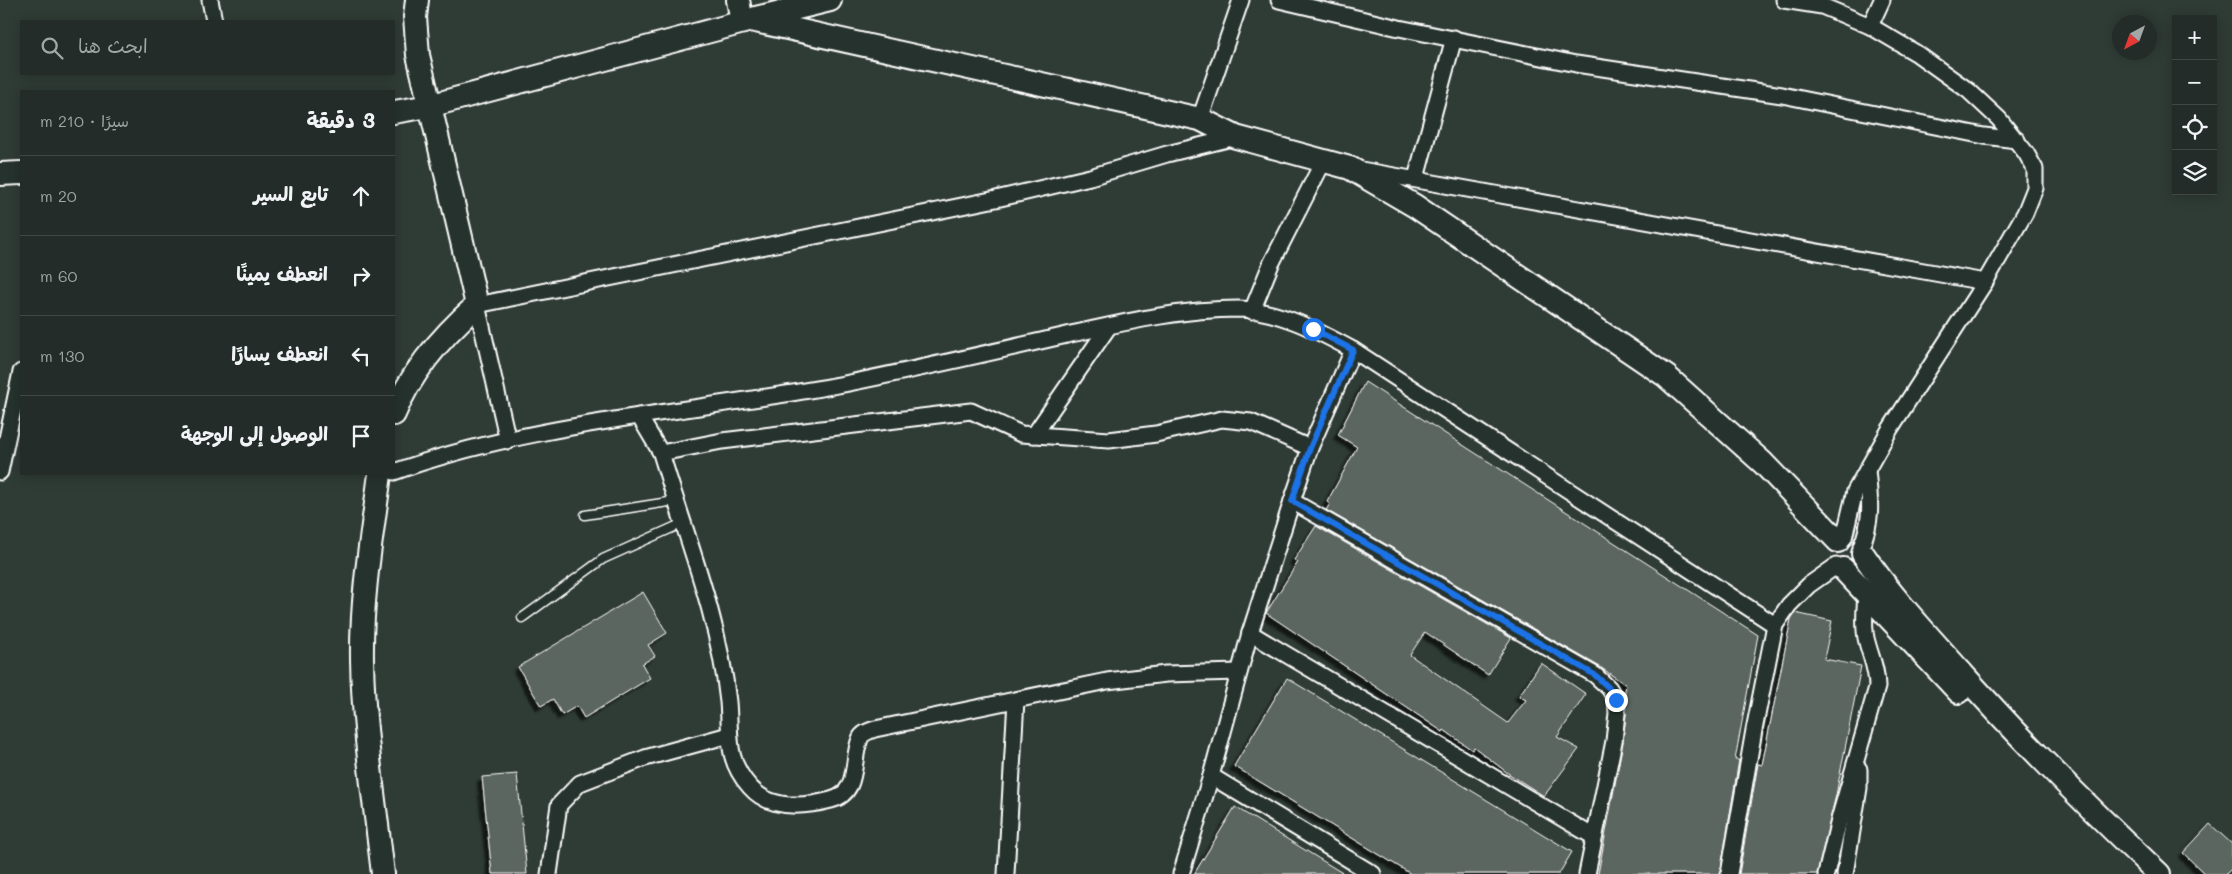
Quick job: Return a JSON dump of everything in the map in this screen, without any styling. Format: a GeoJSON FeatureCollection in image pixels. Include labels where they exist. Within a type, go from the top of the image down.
{"type":"FeatureCollection","features":[{"type":"Feature","properties":{"kind":"main road"},"geometry":{"type":"LineString","coordinates":[[395,411],[402,393],[425,362],[453,326],[477,305],[418,55],[415,17],[417,0]]}},
{"type":"Feature","properties":{"kind":"main road"},"geometry":{"type":"LineString","coordinates":[[738,0],[746,21]]}},
{"type":"Feature","properties":{"kind":"main road"},"geometry":{"type":"LineString","coordinates":[[395,112],[429,106],[830,0]]}},
{"type":"Feature","properties":{"kind":"main road"},"geometry":{"type":"LineString","coordinates":[[746,21],[1200,119],[1236,137],[1350,168],[1415,206],[1666,376],[1763,463],[1852,545],[1912,617],[1990,704],[2097,815],[2159,874]]}},
{"type":"Feature","properties":{"kind":"main road"},"geometry":{"type":"LineString","coordinates":[[0,174],[20,173]]}},
{"type":"Feature","properties":{"kind":"main road"},"geometry":{"type":"LineString","coordinates":[[383,874],[367,731],[362,659],[364,585],[386,475]]}},
{"type":"Feature","properties":{"kind":"main road"},"geometry":{"type":"LineString","coordinates":[[1840,567],[1856,566],[1852,545]]}},
{"type":"Feature","properties":{"kind":"main road"},"geometry":{"type":"LineString","coordinates":[[1840,567],[1997,732],[2138,874]]}},
{"type":"Feature","properties":{"kind":"street"},"geometry":{"type":"LineString","coordinates":[[210,0],[214,20]]}},
{"type":"Feature","properties":{"kind":"street"},"geometry":{"type":"LineString","coordinates":[[1200,119],[1241,0]]}},
{"type":"Feature","properties":{"kind":"street"},"geometry":{"type":"LineString","coordinates":[[1279,0],[1576,64],[1773,93],[1984,136],[2017,140]]}},
{"type":"Feature","properties":{"kind":"street"},"geometry":{"type":"LineString","coordinates":[[1784,0],[1822,6],[1870,26],[1916,53],[1970,90],[2017,140],[2035,169],[2035,188],[2025,213],[1984,282],[1890,428],[1855,490],[1852,545]]}},
{"type":"Feature","properties":{"kind":"street"},"geometry":{"type":"LineString","coordinates":[[1870,26],[1882,0]]}},
{"type":"Feature","properties":{"kind":"street"},"geometry":{"type":"LineString","coordinates":[[1416,178],[1454,38]]}},
{"type":"Feature","properties":{"kind":"street"},"geometry":{"type":"LineString","coordinates":[[508,441],[477,305],[996,199],[1090,177],[1166,154],[1236,137]]}},
{"type":"Feature","properties":{"kind":"street"},"geometry":{"type":"LineString","coordinates":[[1252,311],[1272,264],[1323,162]]}},
{"type":"Feature","properties":{"kind":"street"},"geometry":{"type":"LineString","coordinates":[[1350,168],[1416,178],[1984,282]]}},
{"type":"Feature","properties":{"kind":"street"},"geometry":{"type":"LineString","coordinates":[[395,471],[471,449],[508,441],[639,416],[844,384],[1142,319],[1239,309],[1268,314],[1313,329],[1353,350],[1775,625]]}},
{"type":"Feature","properties":{"kind":"street"},"geometry":{"type":"LineString","coordinates":[[1034,435],[1109,326]]}},
{"type":"Feature","properties":{"kind":"street"},"geometry":{"type":"LineString","coordinates":[[1181,874],[1211,776],[1250,632],[1292,501],[1310,448],[1353,350]]}},
{"type":"Feature","properties":{"kind":"street"},"geometry":{"type":"LineString","coordinates":[[0,472],[20,377]]}},
{"type":"Feature","properties":{"kind":"street"},"geometry":{"type":"LineString","coordinates":[[661,453],[722,440],[971,411],[986,416],[1010,430],[1034,435],[1108,440],[1128,439],[1222,419],[1251,422],[1310,448]]}},
{"type":"Feature","properties":{"kind":"street"},"geometry":{"type":"LineString","coordinates":[[639,416],[661,453],[681,524],[714,624],[728,701],[730,751],[739,772],[751,788],[773,804],[793,806],[833,800],[842,794],[852,783],[860,739],[867,732],[1107,680],[1166,674],[1239,672]]}},
{"type":"Feature","properties":{"kind":"street"},"geometry":{"type":"LineString","coordinates":[[1852,545],[1870,520],[1867,470]]}},
{"type":"Feature","properties":{"kind":"street"},"geometry":{"type":"LineString","coordinates":[[1292,501],[1595,675],[1609,688],[1616,700],[1617,713],[1614,741],[1587,874]]}},
{"type":"Feature","properties":{"kind":"street"},"geometry":{"type":"LineString","coordinates":[[1729,874],[1754,730],[1775,625],[1796,598],[1840,567]]}},
{"type":"Feature","properties":{"kind":"street"},"geometry":{"type":"LineString","coordinates":[[1826,874],[1876,687],[1877,670],[1866,639],[1864,621],[1866,594]]}},
{"type":"Feature","properties":{"kind":"street"},"geometry":{"type":"LineString","coordinates":[[1250,632],[1594,837]]}},
{"type":"Feature","properties":{"kind":"street"},"geometry":{"type":"LineString","coordinates":[[1006,874],[1016,700]]}},
{"type":"Feature","properties":{"kind":"street"},"geometry":{"type":"LineString","coordinates":[[549,874],[559,805],[580,783],[645,758],[729,735]]}},
{"type":"Feature","properties":{"kind":"street"},"geometry":{"type":"LineString","coordinates":[[1845,874],[1859,788],[1859,752]]}},
{"type":"Feature","properties":{"kind":"street"},"geometry":{"type":"LineString","coordinates":[[1211,776],[1373,874]]}},
{"type":"Feature","properties":{"kind":"lane"},"geometry":{"type":"LineString","coordinates":[[585,515],[675,501]]}},
{"type":"Feature","properties":{"kind":"lane"},"geometry":{"type":"LineString","coordinates":[[522,618],[603,559],[681,524]]}},
{"type":"Feature","properties":{"kind":"building"},"geometry":{"type":"Polygon","coordinates":[[[1365,382],[1758,635],[1735,760],[1739,760],[1720,874],[1598,874],[1623,742],[1626,714],[1624,696],[1626,685],[1600,667],[1326,510],[1330,504],[1327,502],[1357,447],[1338,435],[1365,382]]]}},
{"type":"Feature","properties":{"kind":"building"},"geometry":{"type":"Polygon","coordinates":[[[1316,526],[1511,638],[1488,675],[1425,632],[1410,655],[1508,723],[1526,700],[1519,696],[1541,663],[1586,694],[1557,737],[1579,749],[1544,796],[1509,774],[1474,747],[1472,750],[1444,730],[1443,732],[1266,613],[1298,562],[1294,560],[1316,526]]]}},
{"type":"Feature","properties":{"kind":"building"},"geometry":{"type":"Polygon","coordinates":[[[643,592],[667,633],[648,645],[655,656],[642,664],[650,678],[584,718],[577,706],[562,715],[553,699],[541,706],[518,667],[643,592]]]}},
{"type":"Feature","properties":{"kind":"building"},"geometry":{"type":"Polygon","coordinates":[[[1795,613],[1832,621],[1824,659],[1861,666],[1836,795],[1817,874],[1739,874],[1758,764],[1762,765],[1791,619],[1795,613]]]}},
{"type":"Feature","properties":{"kind":"building"},"geometry":{"type":"Polygon","coordinates":[[[1287,678],[1572,852],[1559,874],[1411,874],[1234,766],[1287,678]]]}},
{"type":"Feature","properties":{"kind":"building"},"geometry":{"type":"Polygon","coordinates":[[[517,774],[527,874],[492,874],[482,777],[517,774]]]}},
{"type":"Feature","properties":{"kind":"building"},"geometry":{"type":"Polygon","coordinates":[[[1235,807],[1344,874],[1194,874],[1235,807]]]}},
{"type":"Feature","properties":{"kind":"building"},"geometry":{"type":"Polygon","coordinates":[[[2210,824],[2232,844],[2232,868],[2226,874],[2205,874],[2183,853],[2210,824]]]}},
{"type":"Feature","properties":{"kind":"route"},"geometry":{"type":"LineString","coordinates":[[1313,329],[1353,350],[1310,448],[1292,501],[1595,675],[1609,688],[1616,700]]}}]}
